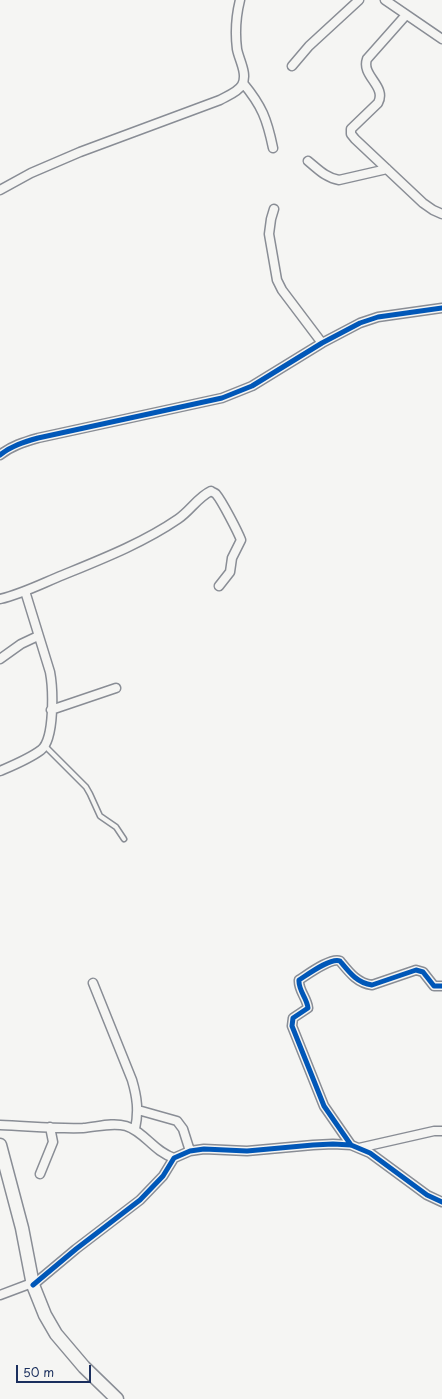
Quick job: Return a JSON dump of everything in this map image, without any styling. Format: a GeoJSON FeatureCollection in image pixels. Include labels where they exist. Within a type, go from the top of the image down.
{"type":"FeatureCollection","features":[{"type":"Feature","properties":{"kind":"street"},"geometry":{"type":"LineString","coordinates":[[0,190],[80,152],[220,100],[240,88],[243,83],[244,72],[238,49],[236,26],[240,0]]}},
{"type":"Feature","properties":{"kind":"street"},"geometry":{"type":"LineString","coordinates":[[292,66],[309,46],[359,0]]}},
{"type":"Feature","properties":{"kind":"street"},"geometry":{"type":"LineString","coordinates":[[385,0],[442,39]]}},
{"type":"Feature","properties":{"kind":"street"},"geometry":{"type":"LineString","coordinates":[[406,14],[365,64],[366,69],[380,92],[380,98],[378,102],[351,129],[351,134],[423,203],[442,214]]}},
{"type":"Feature","properties":{"kind":"street"},"geometry":{"type":"LineString","coordinates":[[243,83],[255,99],[264,115],[273,148]]}},
{"type":"Feature","properties":{"kind":"street"},"geometry":{"type":"LineString","coordinates":[[308,161],[325,175],[332,179],[339,180],[387,170]]}},
{"type":"Feature","properties":{"kind":"street"},"geometry":{"type":"LineString","coordinates":[[274,209],[269,234],[277,280],[282,290],[322,344]]}},
{"type":"Feature","properties":{"kind":"street"},"geometry":{"type":"LineString","coordinates":[[0,455],[6,450],[38,438],[222,398],[252,386],[360,323],[378,317],[442,308]]}},
{"type":"Feature","properties":{"kind":"street"},"geometry":{"type":"LineString","coordinates":[[0,598],[25,591],[144,539],[180,518],[205,494],[211,491],[216,494],[220,500],[241,540],[232,558],[230,572],[219,586]]}},
{"type":"Feature","properties":{"kind":"street"},"geometry":{"type":"LineString","coordinates":[[0,771],[42,749],[45,746],[50,733],[52,684],[50,672],[25,591]]}},
{"type":"Feature","properties":{"kind":"street"},"geometry":{"type":"LineString","coordinates":[[0,659],[21,644],[38,636]]}},
{"type":"Feature","properties":{"kind":"street"},"geometry":{"type":"LineString","coordinates":[[51,710],[116,688]]}},
{"type":"Feature","properties":{"kind":"street"},"geometry":{"type":"LineString","coordinates":[[442,986],[434,986],[423,972],[416,970],[372,985],[364,984],[354,978],[340,961],[330,961],[299,980],[298,985],[308,1008],[293,1018],[292,1026],[324,1106],[355,1146],[370,1153],[427,1195],[442,1202]]}},
{"type":"Feature","properties":{"kind":"street"},"geometry":{"type":"LineString","coordinates":[[93,983],[136,1093],[138,1110],[134,1129]]}},
{"type":"Feature","properties":{"kind":"street"},"geometry":{"type":"LineString","coordinates":[[138,1110],[177,1121],[183,1129],[190,1151]]}},
{"type":"Feature","properties":{"kind":"street"},"geometry":{"type":"LineString","coordinates":[[0,1125],[84,1128],[124,1125],[134,1129],[158,1150],[174,1158]]}},
{"type":"Feature","properties":{"kind":"street"},"geometry":{"type":"LineString","coordinates":[[40,1174],[53,1142],[50,1127]]}},
{"type":"Feature","properties":{"kind":"street"},"geometry":{"type":"LineString","coordinates":[[0,1295],[32,1284],[140,1200],[163,1176],[174,1158],[190,1151],[204,1149],[247,1151],[333,1144],[355,1146],[434,1131],[442,1131]]}},
{"type":"Feature","properties":{"kind":"street"},"geometry":{"type":"LineString","coordinates":[[0,1145],[22,1228],[32,1284],[45,1315],[56,1334],[84,1367],[117,1399]]}},
{"type":"Feature","properties":{"kind":"lane"},"geometry":{"type":"LineString","coordinates":[[45,746],[86,787],[100,816],[116,827],[124,839]]}},
{"type":"Feature","properties":{"kind":"cycle path"},"geometry":{"type":"LineString","coordinates":[[0,455],[13,447],[38,438],[222,398],[252,386],[322,343],[360,323],[378,317],[442,308]]}},
{"type":"Feature","properties":{"kind":"cycle path"},"geometry":{"type":"LineString","coordinates":[[351,1145],[324,1106],[292,1026],[293,1018],[308,1008],[299,984],[299,980],[319,967],[336,960],[340,961],[354,976],[367,984],[372,985],[416,970],[423,972],[434,986],[442,986]]}},
{"type":"Feature","properties":{"kind":"cycle path"},"geometry":{"type":"LineString","coordinates":[[33,1285],[76,1249],[140,1200],[163,1176],[174,1158],[190,1151],[204,1149],[247,1151],[313,1145],[351,1145],[370,1153],[427,1195],[442,1202]]}}]}
